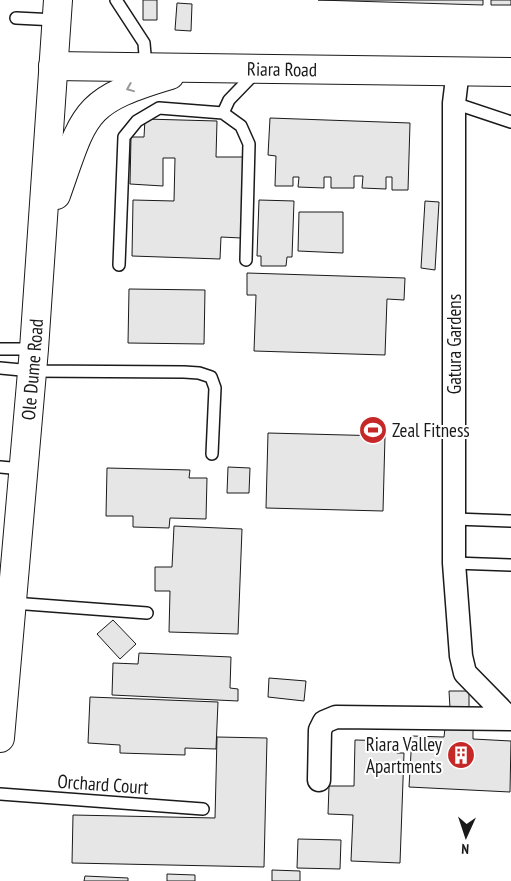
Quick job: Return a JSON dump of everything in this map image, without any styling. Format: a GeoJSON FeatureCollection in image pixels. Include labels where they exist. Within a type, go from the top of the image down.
{"type":"FeatureCollection","features":[{"type":"Feature","properties":{"kind":"street","name":"Ole Dume Road"},"geometry":{"type":"LineString","coordinates":[[0,738],[13,603],[8,575],[11,468],[33,360],[44,229],[57,10]]}},
{"type":"Feature","properties":{"kind":"street","name":"Riara Road"},"geometry":{"type":"LineString","coordinates":[[53,66],[511,72]]}},
{"type":"Feature","properties":{"kind":"street"},"geometry":{"type":"LineString","coordinates":[[44,229],[65,164],[84,121],[101,103],[129,87],[193,68]]}},
{"type":"Feature","properties":{"kind":"street","name":"Gatura Gardens"},"geometry":{"type":"LineString","coordinates":[[458,70],[454,103],[454,563],[461,656],[465,673],[510,719]]}},
{"type":"Feature","properties":{"kind":"street"},"geometry":{"type":"LineString","coordinates":[[319,780],[320,730],[324,722],[336,717],[510,719]]}},
{"type":"Feature","properties":{"kind":"lane"},"geometry":{"type":"LineString","coordinates":[[116,0],[144,43],[146,67]]}},
{"type":"Feature","properties":{"kind":"lane"},"geometry":{"type":"LineString","coordinates":[[16,18],[57,10]]}},
{"type":"Feature","properties":{"kind":"lane"},"geometry":{"type":"LineString","coordinates":[[223,113],[229,100],[259,69]]}},
{"type":"Feature","properties":{"kind":"lane"},"geometry":{"type":"LineString","coordinates":[[454,103],[511,122]]}},
{"type":"Feature","properties":{"kind":"lane"},"geometry":{"type":"LineString","coordinates":[[119,265],[124,138],[137,121],[159,108],[223,113],[241,126],[249,144],[246,260]]}},
{"type":"Feature","properties":{"kind":"lane"},"geometry":{"type":"LineString","coordinates":[[0,349],[33,360],[199,373],[211,377],[215,388],[212,454]]}},
{"type":"Feature","properties":{"kind":"lane"},"geometry":{"type":"LineString","coordinates":[[0,368],[33,360]]}},
{"type":"Feature","properties":{"kind":"lane"},"geometry":{"type":"LineString","coordinates":[[454,519],[511,520]]}},
{"type":"Feature","properties":{"kind":"lane"},"geometry":{"type":"LineString","coordinates":[[454,563],[511,565]]}},
{"type":"Feature","properties":{"kind":"lane"},"geometry":{"type":"LineString","coordinates":[[13,603],[147,613]]}},
{"type":"Feature","properties":{"kind":"lane","name":"Orchard Court"},"geometry":{"type":"LineString","coordinates":[[0,794],[203,809]]}},
{"type":"Feature","properties":{"kind":"building"},"geometry":{"type":"Polygon","coordinates":[[[143,0],[157,0],[157,20],[143,20],[143,0]]]}},
{"type":"Feature","properties":{"kind":"building"},"geometry":{"type":"Polygon","coordinates":[[[318,0],[483,0],[483,5],[318,0]]]}},
{"type":"Feature","properties":{"kind":"building"},"geometry":{"type":"Polygon","coordinates":[[[491,0],[511,0],[511,5],[491,5],[491,0]]]}},
{"type":"Feature","properties":{"kind":"building"},"geometry":{"type":"Polygon","coordinates":[[[177,3],[192,4],[191,31],[175,30],[177,3]]]}},
{"type":"Feature","properties":{"kind":"building"},"geometry":{"type":"Polygon","coordinates":[[[270,118],[410,123],[408,190],[392,190],[392,177],[386,177],[386,189],[362,188],[363,176],[354,176],[354,188],[331,188],[331,177],[324,177],[324,188],[298,187],[299,177],[293,177],[293,186],[275,186],[276,156],[268,155],[270,118]]]}},
{"type":"Feature","properties":{"kind":"building"},"geometry":{"type":"Polygon","coordinates":[[[145,119],[217,121],[216,157],[243,157],[241,238],[221,237],[220,259],[132,256],[133,200],[174,201],[175,158],[163,158],[163,186],[130,184],[131,137],[144,137],[145,119]]]}},
{"type":"Feature","properties":{"kind":"building"},"geometry":{"type":"Polygon","coordinates":[[[259,200],[294,201],[292,257],[287,257],[286,266],[261,266],[261,256],[257,256],[259,200]]]}},
{"type":"Feature","properties":{"kind":"building"},"geometry":{"type":"Polygon","coordinates":[[[425,201],[439,202],[435,270],[421,268],[425,201]]]}},
{"type":"Feature","properties":{"kind":"building"},"geometry":{"type":"Polygon","coordinates":[[[299,212],[343,212],[343,253],[298,251],[299,212]]]}},
{"type":"Feature","properties":{"kind":"building"},"geometry":{"type":"Polygon","coordinates":[[[247,273],[405,278],[404,300],[387,299],[385,355],[254,351],[256,295],[247,295],[247,273]]]}},
{"type":"Feature","properties":{"kind":"building"},"geometry":{"type":"Polygon","coordinates":[[[129,289],[205,290],[204,344],[128,343],[129,289]]]}},
{"type":"Feature","properties":{"kind":"building"},"geometry":{"type":"Polygon","coordinates":[[[268,433],[385,436],[383,511],[266,508],[268,433]]]}},
{"type":"Feature","properties":{"kind":"building"},"geometry":{"type":"Polygon","coordinates":[[[228,467],[250,468],[249,493],[227,493],[228,467]]]}},
{"type":"Feature","properties":{"kind":"building"},"geometry":{"type":"Polygon","coordinates":[[[107,468],[190,470],[189,478],[207,478],[206,519],[170,518],[169,528],[133,527],[133,516],[106,516],[107,468]]]}},
{"type":"Feature","properties":{"kind":"building"},"geometry":{"type":"Polygon","coordinates":[[[174,526],[242,529],[238,634],[169,632],[170,591],[155,591],[155,567],[172,567],[174,526]]]}},
{"type":"Feature","properties":{"kind":"building"},"geometry":{"type":"Polygon","coordinates":[[[113,620],[136,644],[120,659],[97,634],[113,620]]]}},
{"type":"Feature","properties":{"kind":"building"},"geometry":{"type":"Polygon","coordinates":[[[139,653],[231,657],[230,688],[238,689],[238,701],[112,695],[113,663],[138,664],[139,653]]]}},
{"type":"Feature","properties":{"kind":"building"},"geometry":{"type":"Polygon","coordinates":[[[269,678],[306,681],[304,701],[268,697],[269,678]]]}},
{"type":"Feature","properties":{"kind":"building"},"geometry":{"type":"Polygon","coordinates":[[[449,691],[469,691],[469,707],[450,708],[449,691]]]}},
{"type":"Feature","properties":{"kind":"building"},"geometry":{"type":"Polygon","coordinates":[[[90,697],[218,702],[216,749],[185,748],[185,755],[120,753],[120,745],[88,743],[90,697]]]}},
{"type":"Feature","properties":{"kind":"building","name":"Riara Valley Apartments"},"geometry":{"type":"Polygon","coordinates":[[[445,728],[473,730],[473,739],[511,741],[510,792],[409,787],[412,736],[444,737],[445,728]]]}},
{"type":"Feature","properties":{"kind":"building"},"geometry":{"type":"Polygon","coordinates":[[[217,737],[267,738],[264,867],[72,863],[73,815],[215,818],[217,737]]]}},
{"type":"Feature","properties":{"kind":"building"},"geometry":{"type":"Polygon","coordinates":[[[355,740],[398,741],[397,753],[404,753],[400,863],[351,861],[353,815],[328,814],[329,786],[354,786],[355,740]]]}},
{"type":"Feature","properties":{"kind":"building"},"geometry":{"type":"Polygon","coordinates":[[[298,839],[341,840],[340,869],[297,868],[298,839]]]}},
{"type":"Feature","properties":{"kind":"building"},"geometry":{"type":"Polygon","coordinates":[[[272,870],[300,871],[300,881],[272,881],[272,870]]]}},
{"type":"Feature","properties":{"kind":"building"},"geometry":{"type":"Polygon","coordinates":[[[167,874],[195,875],[195,881],[167,881],[167,874]]]}},
{"type":"Feature","properties":{"kind":"building"},"geometry":{"type":"Polygon","coordinates":[[[85,876],[128,878],[128,881],[84,881],[85,876]]]}},
{"type":"Feature","properties":{"kind":"place","name":"Zeal Fitness"},"geometry":{"type":"Point","coordinates":[373,430]}},
{"type":"Feature","properties":{"kind":"place","name":"Riara Valley Apartments"},"geometry":{"type":"Point","coordinates":[461,755]}}]}
